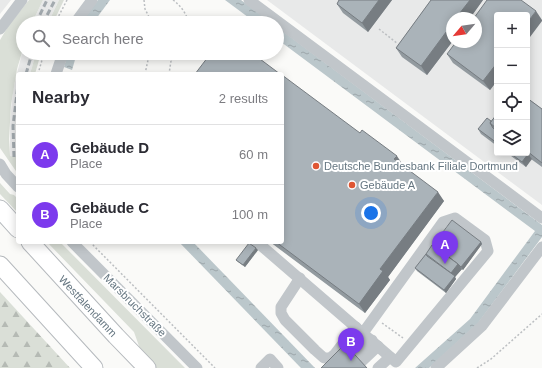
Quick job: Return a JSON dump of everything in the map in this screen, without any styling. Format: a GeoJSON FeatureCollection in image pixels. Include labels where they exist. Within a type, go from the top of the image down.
{"type":"FeatureCollection","features":[{"type":"Feature","properties":{"kind":"highway"},"geometry":{"type":"LineString","coordinates":[[0,209],[16,227]]}},
{"type":"Feature","properties":{"kind":"highway","name":"Westfalendamm"},"geometry":{"type":"LineString","coordinates":[[32,244],[147,368]]}},
{"type":"Feature","properties":{"kind":"highway"},"geometry":{"type":"LineString","coordinates":[[0,265],[94,368]]}},
{"type":"Feature","properties":{"kind":"street"},"geometry":{"type":"LineString","coordinates":[[0,29],[22,0]]}},
{"type":"Feature","properties":{"kind":"street"},"geometry":{"type":"LineString","coordinates":[[80,16],[92,0]]}},
{"type":"Feature","properties":{"kind":"street"},"geometry":{"type":"LineString","coordinates":[[249,0],[271,16]]}},
{"type":"Feature","properties":{"kind":"street"},"geometry":{"type":"LineString","coordinates":[[284,26],[542,218]]}},
{"type":"Feature","properties":{"kind":"street"},"geometry":{"type":"LineString","coordinates":[[57,72],[61,60]]}},
{"type":"Feature","properties":{"kind":"street"},"geometry":{"type":"LineString","coordinates":[[0,164],[6,174],[16,185]]}},
{"type":"Feature","properties":{"kind":"street"},"geometry":{"type":"LineString","coordinates":[[300,278],[281,307],[281,313],[285,320],[315,350],[324,358],[330,358],[374,317],[443,222],[455,218],[486,240],[488,251],[412,344],[360,363]]}},
{"type":"Feature","properties":{"kind":"street","name":"Marsbruchstraße"},"geometry":{"type":"LineString","coordinates":[[74,244],[197,368]]}},
{"type":"Feature","properties":{"kind":"street"},"geometry":{"type":"LineString","coordinates":[[259,244],[385,354]]}},
{"type":"Feature","properties":{"kind":"street"},"geometry":{"type":"LineString","coordinates":[[436,368],[482,326],[542,247]]}},
{"type":"Feature","properties":{"kind":"street"},"geometry":{"type":"LineString","coordinates":[[360,363],[385,354]]}},
{"type":"Feature","properties":{"kind":"street"},"geometry":{"type":"LineString","coordinates":[[378,368],[385,354]]}},
{"type":"Feature","properties":{"kind":"street"},"geometry":{"type":"LineString","coordinates":[[262,368],[270,360],[278,368]]}},
{"type":"Feature","properties":{"kind":"path"},"geometry":{"type":"LineString","coordinates":[[59,16],[67,0]]}},
{"type":"Feature","properties":{"kind":"path"},"geometry":{"type":"LineString","coordinates":[[144,0],[145,9],[148,16]]}},
{"type":"Feature","properties":{"kind":"path"},"geometry":{"type":"LineString","coordinates":[[173,0],[180,6],[186,16]]}},
{"type":"Feature","properties":{"kind":"path"},"geometry":{"type":"LineString","coordinates":[[379,29],[403,48]]}},
{"type":"Feature","properties":{"kind":"path"},"geometry":{"type":"LineString","coordinates":[[39,72],[42,60]]}},
{"type":"Feature","properties":{"kind":"path"},"geometry":{"type":"LineString","coordinates":[[145,72],[148,60]]}},
{"type":"Feature","properties":{"kind":"path"},"geometry":{"type":"LineString","coordinates":[[169,72],[171,60]]}},
{"type":"Feature","properties":{"kind":"path"},"geometry":{"type":"LineString","coordinates":[[92,244],[215,368]]}},
{"type":"Feature","properties":{"kind":"path"},"geometry":{"type":"LineString","coordinates":[[477,368],[491,359],[542,314]]}},
{"type":"Feature","properties":{"kind":"path"},"geometry":{"type":"LineString","coordinates":[[374,317],[412,344]]}},
{"type":"Feature","properties":{"kind":"shaded area"},"geometry":{"type":"Polygon","coordinates":[[[0,0],[11,0],[0,14],[0,0]]]}},
{"type":"Feature","properties":{"kind":"shaded area"},"geometry":{"type":"Polygon","coordinates":[[[43,0],[59,0],[51,16],[35,16],[43,0]]]}},
{"type":"Feature","properties":{"kind":"shaded area"},"geometry":{"type":"Polygon","coordinates":[[[267,0],[542,0],[542,205],[267,0]]]}},
{"type":"Feature","properties":{"kind":"shaded area"},"geometry":{"type":"Polygon","coordinates":[[[20,60],[34,60],[31,72],[17,72],[20,60]]]}},
{"type":"Feature","properties":{"kind":"shaded area"},"geometry":{"type":"Polygon","coordinates":[[[16,78],[16,158],[10,156],[10,120],[13,90],[16,78]]]}},
{"type":"Feature","properties":{"kind":"green space"},"geometry":{"type":"Polygon","coordinates":[[[29,0],[43,0],[35,16],[16,16],[29,0]]]}},
{"type":"Feature","properties":{"kind":"green space"},"geometry":{"type":"Polygon","coordinates":[[[59,0],[64,0],[56,16],[51,16],[59,0]]]}},
{"type":"Feature","properties":{"kind":"green space"},"geometry":{"type":"Polygon","coordinates":[[[16,16],[16,60],[20,60],[16,72],[11,105],[9,139],[10,156],[16,157],[16,171],[0,148],[0,40],[16,16]]]}},
{"type":"Feature","properties":{"kind":"green space"},"geometry":{"type":"Polygon","coordinates":[[[34,60],[39,60],[36,72],[31,72],[34,60]]]}},
{"type":"Feature","properties":{"kind":"green space"},"geometry":{"type":"Polygon","coordinates":[[[0,183],[10,194],[16,197],[16,211],[0,194],[0,183]]]}},
{"type":"Feature","properties":{"kind":"green space"},"geometry":{"type":"Polygon","coordinates":[[[49,244],[62,244],[185,368],[156,368],[140,349],[134,332],[49,244]]]}},
{"type":"Feature","properties":{"kind":"green space"},"geometry":{"type":"Polygon","coordinates":[[[0,292],[70,368],[0,368],[0,292]]]}},
{"type":"Feature","properties":{"kind":"water"},"geometry":{"type":"Polygon","coordinates":[[[98,0],[110,0],[98,16],[86,16],[98,0]]]}},
{"type":"Feature","properties":{"kind":"water"},"geometry":{"type":"Polygon","coordinates":[[[225,0],[241,0],[263,16],[247,16],[225,0]]]}},
{"type":"Feature","properties":{"kind":"water"},"geometry":{"type":"Polygon","coordinates":[[[284,32],[542,225],[542,237],[478,323],[429,368],[415,368],[470,319],[535,231],[284,44],[284,32]]]}},
{"type":"Feature","properties":{"kind":"water"},"geometry":{"type":"Polygon","coordinates":[[[66,60],[75,60],[72,70],[64,67],[66,60]]]}},
{"type":"Feature","properties":{"kind":"water"},"geometry":{"type":"Polygon","coordinates":[[[181,244],[195,244],[315,368],[301,368],[181,244]]]}},
{"type":"Feature","properties":{"kind":"building"},"geometry":{"type":"Polygon","coordinates":[[[339,0],[379,0],[362,23],[337,4],[339,0]]]}},
{"type":"Feature","properties":{"kind":"building"},"geometry":{"type":"Polygon","coordinates":[[[431,0],[470,0],[461,12],[446,12],[446,32],[421,66],[396,48],[431,0]]]}},
{"type":"Feature","properties":{"kind":"building"},"geometry":{"type":"Polygon","coordinates":[[[487,0],[521,0],[536,11],[530,19],[530,12],[494,12],[494,67],[483,81],[447,54],[452,48],[482,48],[482,12],[478,12],[487,0]]]}},
{"type":"Feature","properties":{"kind":"building"},"geometry":{"type":"Polygon","coordinates":[[[206,60],[261,60],[277,72],[197,72],[206,60]]]}},
{"type":"Feature","properties":{"kind":"building","name":"Gebäude A"},"geometry":{"type":"Polygon","coordinates":[[[284,76],[360,133],[362,130],[397,156],[394,159],[438,192],[380,269],[383,271],[359,304],[279,244],[284,244],[284,76]]]}},
{"type":"Feature","properties":{"kind":"building"},"geometry":{"type":"Polygon","coordinates":[[[530,100],[542,109],[542,163],[530,153],[530,100]]]}},
{"type":"Feature","properties":{"kind":"building"},"geometry":{"type":"Polygon","coordinates":[[[487,118],[491,121],[490,123],[494,129],[494,141],[478,129],[487,118]]]}},
{"type":"Feature","properties":{"kind":"building"},"geometry":{"type":"Polygon","coordinates":[[[494,118],[494,126],[490,123],[494,118]]]}},
{"type":"Feature","properties":{"kind":"building"},"geometry":{"type":"Polygon","coordinates":[[[514,156],[526,156],[522,162],[514,156]]]}},
{"type":"Feature","properties":{"kind":"building"},"geometry":{"type":"Polygon","coordinates":[[[452,220],[481,242],[461,267],[433,245],[452,220]]]}},
{"type":"Feature","properties":{"kind":"building"},"geometry":{"type":"Polygon","coordinates":[[[248,244],[256,248],[243,265],[236,260],[248,244]]]}},
{"type":"Feature","properties":{"kind":"building"},"geometry":{"type":"Polygon","coordinates":[[[432,245],[458,264],[451,273],[426,254],[432,245]]]}},
{"type":"Feature","properties":{"kind":"building"},"geometry":{"type":"Polygon","coordinates":[[[426,254],[455,276],[444,290],[415,268],[426,254]]]}},
{"type":"Feature","properties":{"kind":"building"},"geometry":{"type":"Polygon","coordinates":[[[345,344],[367,368],[321,368],[345,344]]]}},
{"type":"Feature","properties":{"kind":"railway"},"geometry":{"type":"LineString","coordinates":[[39,16],[47,0]]}},
{"type":"Feature","properties":{"kind":"railway"},"geometry":{"type":"LineString","coordinates":[[47,16],[55,0]]}},
{"type":"Feature","properties":{"kind":"railway"},"geometry":{"type":"LineString","coordinates":[[27,72],[30,60]]}},
{"type":"Feature","properties":{"kind":"railway"},"geometry":{"type":"LineString","coordinates":[[14,157],[13,126],[16,101]]}},
{"type":"Feature","properties":{"kind":"place","name":"Deutsche Bundesbank Filiale Dortmund"},"geometry":{"type":"Point","coordinates":[316,166]}},
{"type":"Feature","properties":{"kind":"place","name":"Gebäude A"},"geometry":{"type":"Point","coordinates":[352,185]}},
{"type":"Feature","properties":{"kind":"place","name":"Gebäude D"},"geometry":{"type":"Point","coordinates":[445,264]}},
{"type":"Feature","properties":{"kind":"place","name":"Gebäude C"},"geometry":{"type":"Point","coordinates":[351,361]}}]}
